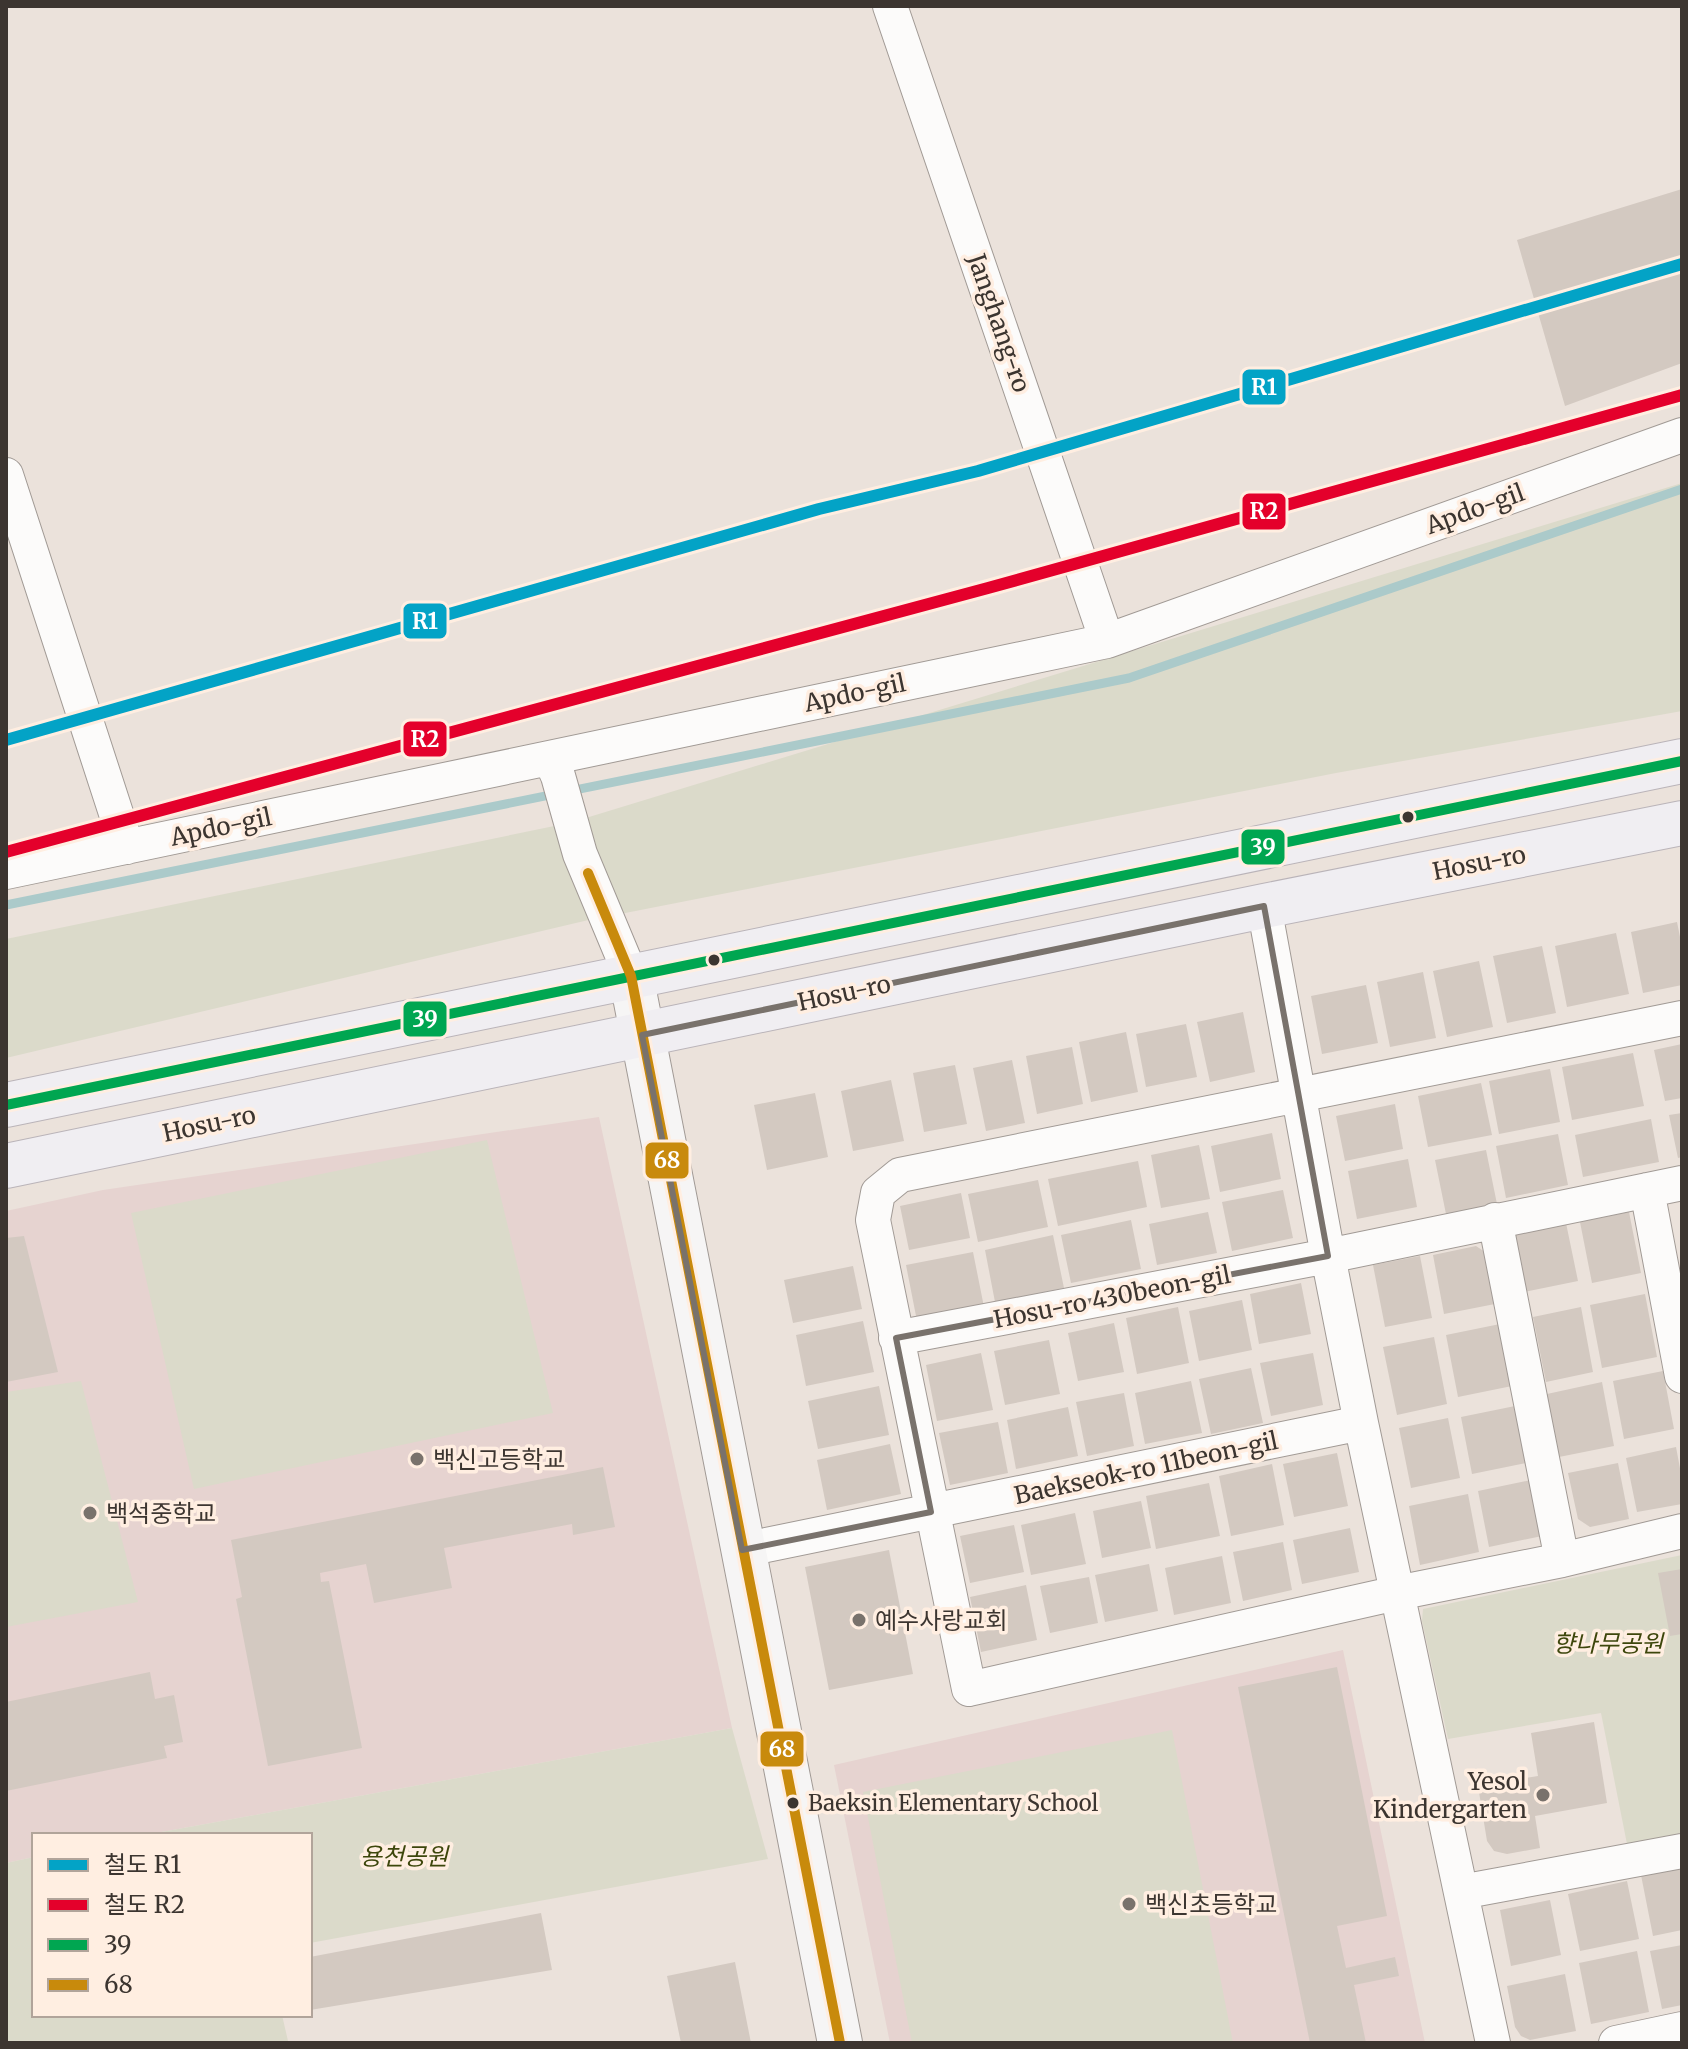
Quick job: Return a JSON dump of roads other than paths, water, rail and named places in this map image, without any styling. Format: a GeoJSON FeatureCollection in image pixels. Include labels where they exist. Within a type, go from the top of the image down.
{"type":"FeatureCollection","features":[{"type":"Feature","properties":{"kind":"main road"},"geometry":{"type":"LineString","coordinates":[[6,1105],[1682,761]]}},
{"type":"Feature","properties":{"kind":"main road","name":"Hosu-ro"},"geometry":{"type":"LineString","coordinates":[[6,1166],[1264,906],[1682,823]]}},
{"type":"Feature","properties":{"kind":"main road"},"geometry":{"type":"LineString","coordinates":[[631,976],[840,2043]]}},
{"type":"Feature","properties":{"kind":"street","name":"Janghang-ro"},"geometry":{"type":"LineString","coordinates":[[890,6],[1107,641]]}},
{"type":"Feature","properties":{"kind":"street","name":"Apdo-gil"},"geometry":{"type":"LineString","coordinates":[[6,872],[554,767],[1107,641],[1682,435]]}},
{"type":"Feature","properties":{"kind":"street"},"geometry":{"type":"LineString","coordinates":[[6,475],[127,847]]}},
{"type":"Feature","properties":{"kind":"street"},"geometry":{"type":"LineString","coordinates":[[554,767],[580,854],[631,976]]}},
{"type":"Feature","properties":{"kind":"street"},"geometry":{"type":"LineString","coordinates":[[1264,906],[1361,1423],[1493,2043]]}},
{"type":"Feature","properties":{"kind":"street"},"geometry":{"type":"LineString","coordinates":[[1682,1018],[900,1175],[878,1193],[873,1220],[969,1689],[1682,1531]]}},
{"type":"Feature","properties":{"kind":"street","name":"Hosu-ro 430beon-gil"},"geometry":{"type":"LineString","coordinates":[[896,1338],[1328,1256],[1682,1183]]}},
{"type":"Feature","properties":{"kind":"street"},"geometry":{"type":"LineString","coordinates":[[1647,1190],[1682,1376]]}},
{"type":"Feature","properties":{"kind":"street"},"geometry":{"type":"LineString","coordinates":[[1495,1220],[1562,1560]]}},
{"type":"Feature","properties":{"kind":"street","name":"Baekseok-ro 11beon-gil"},"geometry":{"type":"LineString","coordinates":[[742,1550],[1361,1423]]}},
{"type":"Feature","properties":{"kind":"street"},"geometry":{"type":"LineString","coordinates":[[1461,1892],[1682,1851]]}},
{"type":"Feature","properties":{"kind":"street"},"geometry":{"type":"LineString","coordinates":[[1616,2043],[1682,2029]]}},
{"type":"Feature","properties":{"kind":"waterway"},"geometry":{"type":"LineString","coordinates":[[6,905],[1129,678],[1682,489]]}},
{"type":"Feature","properties":{"kind":"rail line","name":"R1"},"geometry":{"type":"LineString","coordinates":[[6,740],[819,509],[978,471],[1682,264]]}},
{"type":"Feature","properties":{"kind":"rail line","name":"R2"},"geometry":{"type":"LineString","coordinates":[[6,852],[988,588],[1682,395]]}},
{"type":"Feature","properties":{"kind":"place","name":"백신고등학교"},"geometry":{"type":"Point","coordinates":[417,1459]}},
{"type":"Feature","properties":{"kind":"place","name":"백석중학교"},"geometry":{"type":"Point","coordinates":[90,1513]}},
{"type":"Feature","properties":{"kind":"place","name":"예수사랑교회"},"geometry":{"type":"Point","coordinates":[859,1620]}},
{"type":"Feature","properties":{"kind":"place","name":"Yesol Kindergarten"},"geometry":{"type":"Point","coordinates":[1543,1795]}},
{"type":"Feature","properties":{"kind":"place","name":"Baeksin Elementary School"},"geometry":{"type":"Point","coordinates":[793,1803]}},
{"type":"Feature","properties":{"kind":"place","name":"백신초등학교"},"geometry":{"type":"Point","coordinates":[1129,1904]}},
{"type":"Feature","properties":{"kind":"park label","name":"향나무공원"},"geometry":{"type":"Point","coordinates":[1608,1643]}},
{"type":"Feature","properties":{"kind":"park label","name":"용천공원"},"geometry":{"type":"Point","coordinates":[404,1856]}}]}
